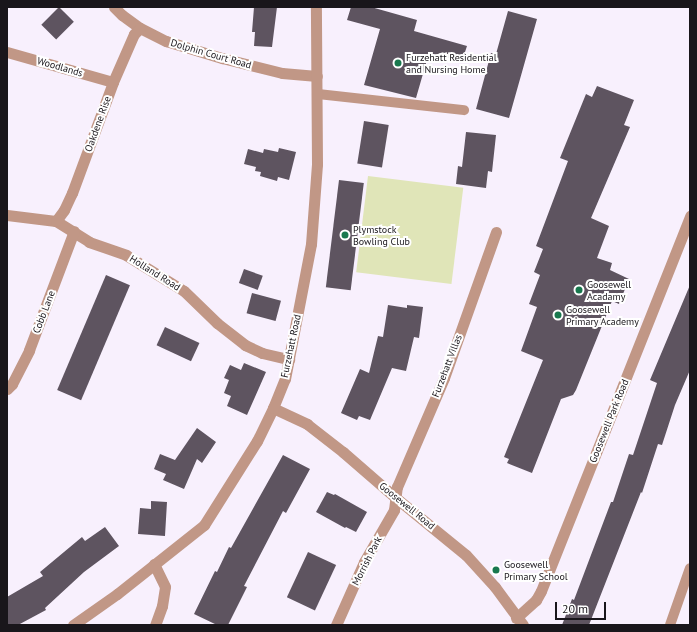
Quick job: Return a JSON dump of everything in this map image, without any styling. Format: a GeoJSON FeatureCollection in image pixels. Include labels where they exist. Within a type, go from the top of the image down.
{"type":"FeatureCollection","features":[{"type":"Feature","properties":{"kind":"street","name":"Dolphin Court Road"},"geometry":{"type":"LineString","coordinates":[[114,7],[140,28],[166,41],[222,58],[282,73],[318,76]]}},
{"type":"Feature","properties":{"kind":"street","name":"Furzehatt Road"},"geometry":{"type":"LineString","coordinates":[[73,625],[204,526],[257,441],[274,408],[285,379],[311,244],[317,164],[318,76],[316,7]]}},
{"type":"Feature","properties":{"kind":"street","name":"Oakdene Rise"},"geometry":{"type":"LineString","coordinates":[[56,221],[64,210],[72,193],[113,82],[134,34],[140,28]]}},
{"type":"Feature","properties":{"kind":"street","name":"Woodlands"},"geometry":{"type":"LineString","coordinates":[[7,52],[113,82]]}},
{"type":"Feature","properties":{"kind":"street","name":"Holland Road"},"geometry":{"type":"LineString","coordinates":[[7,215],[56,221],[74,231],[89,242],[126,255],[184,291],[217,323],[245,345],[262,353],[289,359]]}},
{"type":"Feature","properties":{"kind":"street","name":"Goosewell Park Road"},"geometry":{"type":"LineString","coordinates":[[519,621],[536,600],[541,591],[690,216]]}},
{"type":"Feature","properties":{"kind":"street","name":"Cobb Lane"},"geometry":{"type":"LineString","coordinates":[[7,389],[12,384],[29,350],[74,231]]}},
{"type":"Feature","properties":{"kind":"street","name":"Furzehatt Villas"},"geometry":{"type":"LineString","coordinates":[[396,498],[398,487],[444,378],[496,232]]}},
{"type":"Feature","properties":{"kind":"street","name":"Goosewell Road"},"geometry":{"type":"LineString","coordinates":[[274,408],[307,424],[343,452],[396,498],[466,555],[495,587],[519,621]]}},
{"type":"Feature","properties":{"kind":"street","name":"Morrish Park"},"geometry":{"type":"LineString","coordinates":[[336,625],[364,562],[394,510],[396,498]]}},
{"type":"Feature","properties":{"kind":"street"},"geometry":{"type":"LineString","coordinates":[[154,564],[164,587],[162,606],[155,625]]}},
{"type":"Feature","properties":{"kind":"lane"},"geometry":{"type":"LineString","coordinates":[[318,94],[464,110]]}},
{"type":"Feature","properties":{"kind":"lane"},"geometry":{"type":"LineString","coordinates":[[670,625],[690,568]]}},
{"type":"Feature","properties":{"kind":"green space"},"geometry":{"type":"Polygon","coordinates":[[[368,176],[463,188],[451,284],[356,272],[368,176]]]}},
{"type":"Feature","properties":{"kind":"building"},"geometry":{"type":"Polygon","coordinates":[[[59,7],[74,22],[56,40],[41,25],[59,7]]]}},
{"type":"Feature","properties":{"kind":"building"},"geometry":{"type":"Polygon","coordinates":[[[254,7],[277,7],[272,47],[254,46],[255,32],[252,32],[254,7]]]}},
{"type":"Feature","properties":{"kind":"building"},"geometry":{"type":"Polygon","coordinates":[[[351,7],[371,7],[417,20],[414,31],[467,46],[462,61],[429,53],[416,98],[364,85],[380,29],[347,20],[351,7]]]}},
{"type":"Feature","properties":{"kind":"building"},"geometry":{"type":"Polygon","coordinates":[[[508,11],[537,19],[509,118],[476,109],[491,53],[496,54],[508,11]]]}},
{"type":"Feature","properties":{"kind":"building","name":"Goosewell Acadamy"},"geometry":{"type":"Polygon","coordinates":[[[597,86],[634,100],[624,125],[630,127],[591,218],[609,226],[597,258],[612,263],[610,270],[629,279],[619,304],[612,301],[576,390],[573,395],[561,399],[532,473],[507,463],[509,459],[504,457],[543,360],[521,351],[537,307],[529,304],[540,275],[534,272],[543,249],[536,246],[568,161],[560,158],[586,94],[592,97],[597,86]]]}},
{"type":"Feature","properties":{"kind":"building"},"geometry":{"type":"Polygon","coordinates":[[[364,121],[389,125],[382,167],[357,163],[364,121]]]}},
{"type":"Feature","properties":{"kind":"building"},"geometry":{"type":"Polygon","coordinates":[[[466,132],[496,135],[492,172],[488,171],[486,188],[456,184],[458,166],[462,167],[466,132]]]}},
{"type":"Feature","properties":{"kind":"building"},"geometry":{"type":"Polygon","coordinates":[[[279,148],[296,152],[289,180],[278,177],[277,181],[260,176],[261,172],[255,171],[256,167],[244,164],[248,149],[263,153],[264,149],[278,152],[279,148]]]}},
{"type":"Feature","properties":{"kind":"building","name":"Plymstock Bowling Club"},"geometry":{"type":"Polygon","coordinates":[[[339,180],[364,183],[351,290],[326,287],[339,180]]]}},
{"type":"Feature","properties":{"kind":"building"},"geometry":{"type":"Polygon","coordinates":[[[244,269],[263,276],[258,290],[239,283],[244,269]]]}},
{"type":"Feature","properties":{"kind":"building"},"geometry":{"type":"Polygon","coordinates":[[[106,275],[130,285],[81,400],[57,390],[106,275]]]}},
{"type":"Feature","properties":{"kind":"building"},"geometry":{"type":"Polygon","coordinates":[[[690,285],[690,370],[675,405],[662,445],[658,444],[642,493],[641,492],[589,625],[562,625],[572,599],[574,600],[611,502],[613,502],[629,454],[633,455],[657,383],[650,380],[690,285]]]}},
{"type":"Feature","properties":{"kind":"building"},"geometry":{"type":"Polygon","coordinates":[[[252,293],[281,301],[276,321],[247,313],[252,293]]]}},
{"type":"Feature","properties":{"kind":"building"},"geometry":{"type":"Polygon","coordinates":[[[388,305],[407,308],[407,305],[423,307],[419,338],[414,337],[406,371],[392,368],[370,420],[359,416],[357,420],[341,413],[360,369],[369,373],[378,336],[383,337],[388,305]]]}},
{"type":"Feature","properties":{"kind":"building"},"geometry":{"type":"Polygon","coordinates":[[[165,327],[199,343],[191,361],[157,345],[165,327]]]}},
{"type":"Feature","properties":{"kind":"building"},"geometry":{"type":"Polygon","coordinates":[[[244,363],[266,372],[247,415],[227,406],[231,396],[224,393],[229,380],[224,378],[230,365],[241,370],[244,363]]]}},
{"type":"Feature","properties":{"kind":"building"},"geometry":{"type":"Polygon","coordinates":[[[197,428],[216,442],[202,463],[197,459],[184,489],[163,480],[166,474],[154,469],[160,454],[175,460],[197,428]]]}},
{"type":"Feature","properties":{"kind":"building"},"geometry":{"type":"Polygon","coordinates":[[[283,455],[310,469],[286,513],[283,511],[244,586],[247,587],[228,625],[217,625],[194,614],[215,571],[217,572],[229,547],[231,548],[283,455]]]}},
{"type":"Feature","properties":{"kind":"building"},"geometry":{"type":"Polygon","coordinates":[[[327,492],[334,495],[335,494],[367,512],[356,532],[346,527],[345,528],[316,512],[327,492]]]}},
{"type":"Feature","properties":{"kind":"building"},"geometry":{"type":"Polygon","coordinates":[[[151,501],[167,502],[165,536],[138,534],[140,508],[151,509],[151,501]]]}},
{"type":"Feature","properties":{"kind":"building"},"geometry":{"type":"Polygon","coordinates":[[[105,527],[119,546],[84,572],[45,608],[46,610],[18,625],[7,625],[7,597],[43,576],[40,572],[82,537],[85,541],[105,527]]]}},
{"type":"Feature","properties":{"kind":"building"},"geometry":{"type":"Polygon","coordinates":[[[308,552],[336,565],[315,610],[287,597],[308,552]]]}},
{"type":"Feature","properties":{"kind":"place","name":"Furzehatt Residential and Nursing Home"},"geometry":{"type":"Point","coordinates":[398,63]}},
{"type":"Feature","properties":{"kind":"place","name":"Plymstock Bowling Club"},"geometry":{"type":"Point","coordinates":[345,235]}},
{"type":"Feature","properties":{"kind":"place","name":"Goosewell Acadamy"},"geometry":{"type":"Point","coordinates":[579,290]}},
{"type":"Feature","properties":{"kind":"place","name":"Goosewell Primary Academy"},"geometry":{"type":"Point","coordinates":[558,315]}},
{"type":"Feature","properties":{"kind":"place","name":"Goosewell Primary School"},"geometry":{"type":"Point","coordinates":[496,570]}}]}
